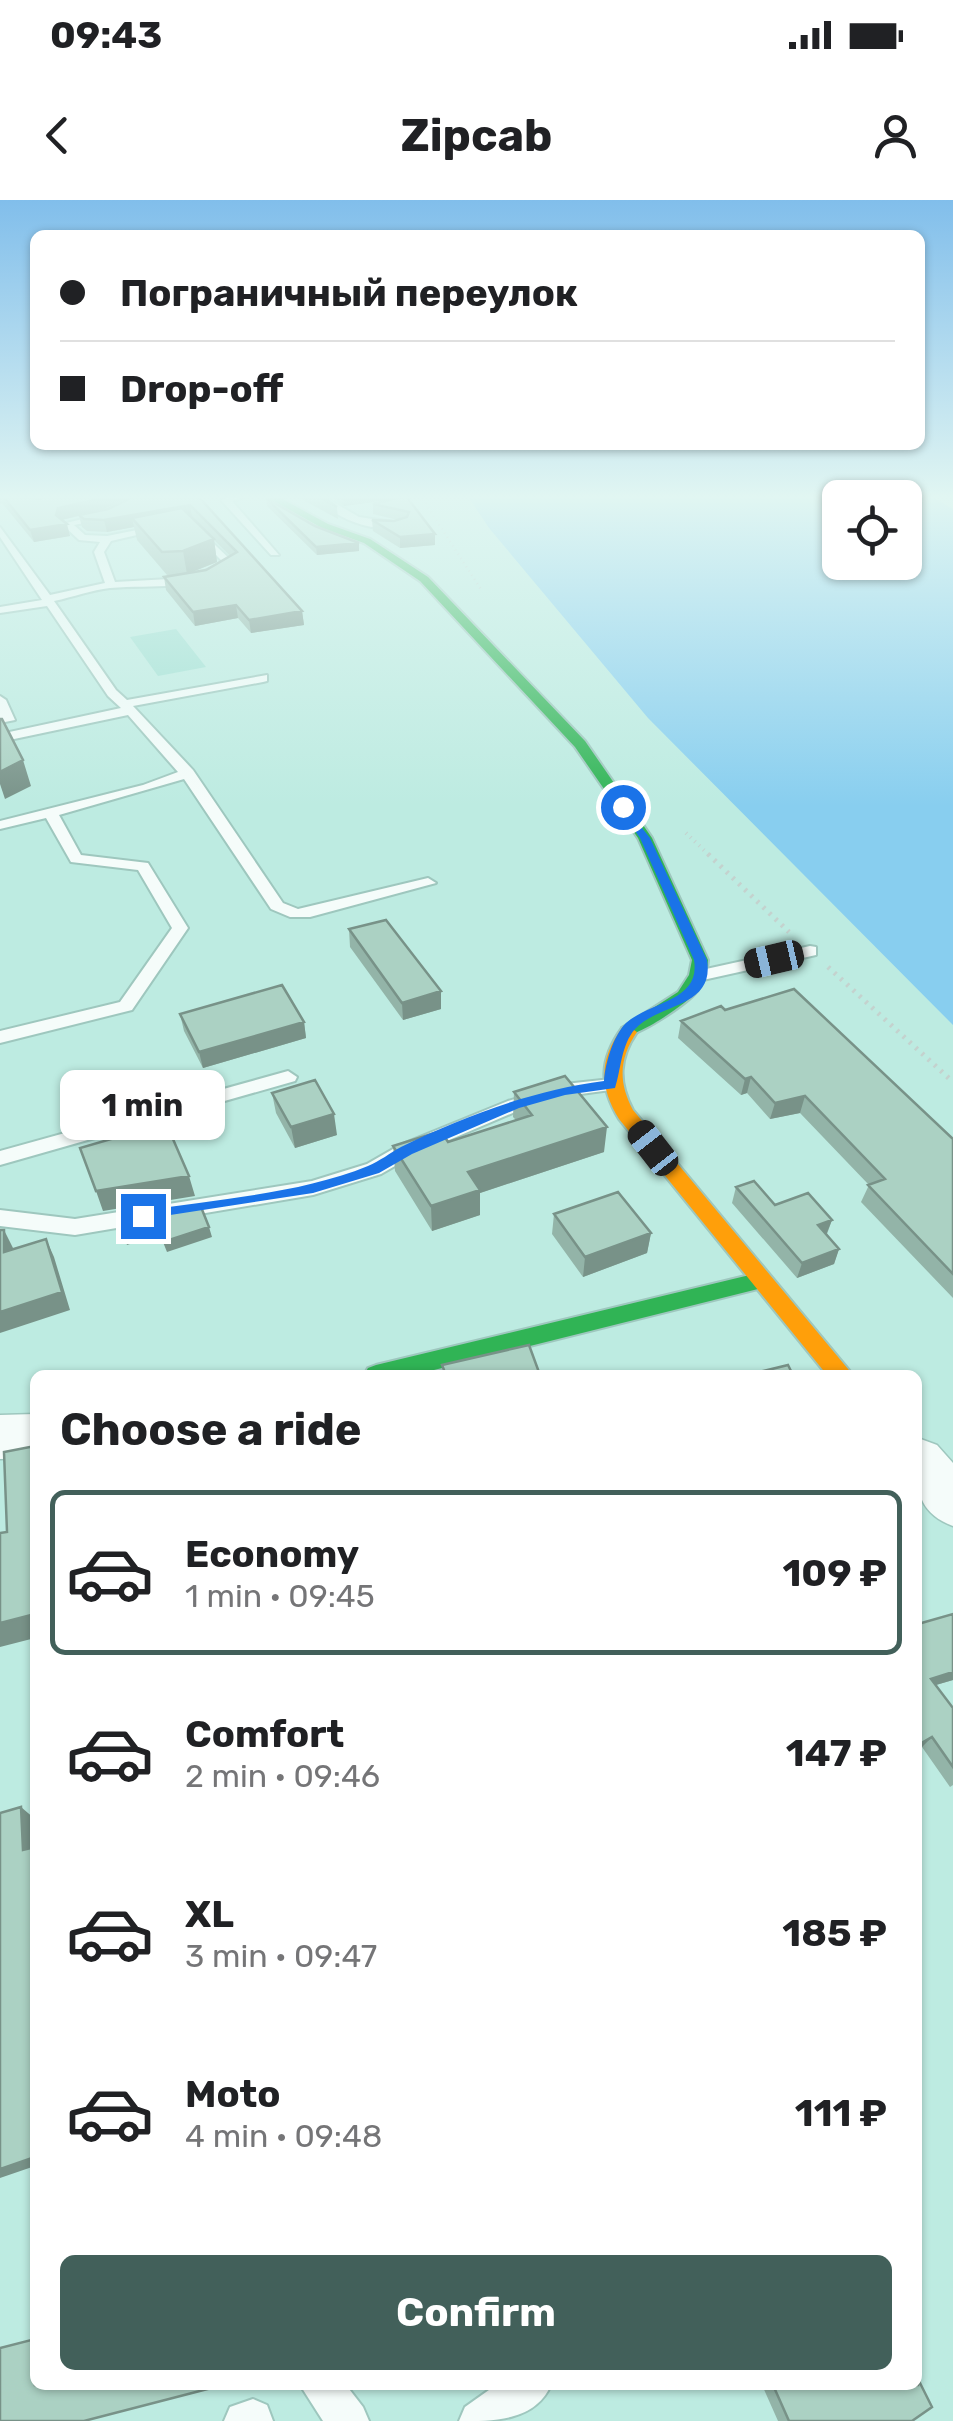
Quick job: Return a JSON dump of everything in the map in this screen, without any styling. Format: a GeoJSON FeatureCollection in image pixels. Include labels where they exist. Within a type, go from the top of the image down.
{"type":"FeatureCollection","features":[{"type":"Feature","properties":{"kind":"street"},"geometry":{"type":"LineString","coordinates":[[443,599],[580,744],[645,838],[700,960],[703,975],[696,989],[630,1027],[611,1066],[610,1085],[632,1121],[758,1281],[837,1370]]}},
{"type":"Feature","properties":{"kind":"street"},"geometry":{"type":"LineString","coordinates":[[396,1370],[758,1281]]}},
{"type":"Feature","properties":{"kind":"street"},"geometry":{"type":"LineString","coordinates":[[0,1437],[30,1436]]}},
{"type":"Feature","properties":{"kind":"street"},"geometry":{"type":"LineString","coordinates":[[922,1467],[953,1502]]}},
{"type":"Feature","properties":{"kind":"lane"},"geometry":{"type":"LineString","coordinates":[[0,610],[55,599]]}},
{"type":"Feature","properties":{"kind":"lane"},"geometry":{"type":"LineString","coordinates":[[49,600],[112,693],[188,773],[277,906],[284,911],[310,912],[428,883]]}},
{"type":"Feature","properties":{"kind":"lane"},"geometry":{"type":"LineString","coordinates":[[0,738],[263,678]]}},
{"type":"Feature","properties":{"kind":"lane"},"geometry":{"type":"LineString","coordinates":[[0,700],[10,717],[0,719]]}},
{"type":"Feature","properties":{"kind":"lane"},"geometry":{"type":"LineString","coordinates":[[0,825],[148,788],[188,773]]}},
{"type":"Feature","properties":{"kind":"lane"},"geometry":{"type":"LineString","coordinates":[[0,1037],[126,1006],[180,928],[143,866],[76,859],[51,813]]}},
{"type":"Feature","properties":{"kind":"lane"},"geometry":{"type":"LineString","coordinates":[[703,975],[810,951]]}},
{"type":"Feature","properties":{"kind":"lane"},"geometry":{"type":"LineString","coordinates":[[0,1158],[288,1077]]}},
{"type":"Feature","properties":{"kind":"lane"},"geometry":{"type":"LineString","coordinates":[[0,1218],[75,1227],[313,1188],[374,1169],[407,1150],[514,1105],[565,1090],[610,1085]]}},
{"type":"Feature","properties":{"kind":"lane"},"geometry":{"type":"LineString","coordinates":[[324,2390],[349,2421]]}},
{"type":"Feature","properties":{"kind":"lane"},"geometry":{"type":"LineString","coordinates":[[478,2421],[524,2390]]}},
{"type":"Feature","properties":{"kind":"path"},"geometry":{"type":"LineString","coordinates":[[683,830],[953,1082]]}},
{"type":"Feature","properties":{"kind":"green space"},"geometry":{"type":"Polygon","coordinates":[[[176,629],[206,667],[158,676],[130,637],[176,629]]]}},
{"type":"Feature","properties":{"kind":"water"},"geometry":{"type":"Polygon","coordinates":[[[548,599],[953,599],[953,1025],[648,718],[548,599]]]}},
{"type":"Feature","properties":{"kind":"building"},"geometry":{"type":"Polygon","coordinates":[[[182,599],[291,599],[302,611],[249,620],[236,605],[193,612],[182,599]]]}},
{"type":"Feature","properties":{"kind":"building"},"geometry":{"type":"Polygon","coordinates":[[[0,719],[23,760],[0,772],[0,719]]]}},
{"type":"Feature","properties":{"kind":"building"},"geometry":{"type":"Polygon","coordinates":[[[386,920],[441,991],[402,1003],[349,929],[386,920]]]}},
{"type":"Feature","properties":{"kind":"building"},"geometry":{"type":"Polygon","coordinates":[[[282,985],[304,1022],[199,1052],[180,1014],[282,985]]]}},
{"type":"Feature","properties":{"kind":"building"},"geometry":{"type":"Polygon","coordinates":[[[794,989],[953,1139],[953,1274],[868,1185],[885,1179],[805,1096],[775,1103],[751,1077],[745,1079],[681,1021],[721,1006],[725,1010],[794,989]]]}},
{"type":"Feature","properties":{"kind":"building"},"geometry":{"type":"Polygon","coordinates":[[[565,1076],[607,1127],[468,1172],[480,1190],[431,1206],[393,1146],[441,1131],[448,1142],[532,1115],[514,1092],[565,1076]]]}},
{"type":"Feature","properties":{"kind":"building"},"geometry":{"type":"Polygon","coordinates":[[[315,1080],[334,1114],[291,1127],[272,1093],[315,1080]]]}},
{"type":"Feature","properties":{"kind":"building"},"geometry":{"type":"Polygon","coordinates":[[[166,1123],[189,1176],[96,1191],[80,1148],[166,1123]]]}},
{"type":"Feature","properties":{"kind":"building"},"geometry":{"type":"Polygon","coordinates":[[[754,1181],[775,1205],[808,1193],[832,1220],[818,1225],[839,1249],[802,1263],[736,1187],[754,1181]]]}},
{"type":"Feature","properties":{"kind":"building"},"geometry":{"type":"Polygon","coordinates":[[[618,1192],[651,1233],[585,1257],[554,1214],[618,1192]]]}},
{"type":"Feature","properties":{"kind":"building"},"geometry":{"type":"Polygon","coordinates":[[[201,1207],[209,1227],[163,1242],[156,1224],[123,1234],[118,1221],[201,1207]]]}},
{"type":"Feature","properties":{"kind":"building"},"geometry":{"type":"Polygon","coordinates":[[[0,1230],[4,1230],[4,1252],[46,1239],[62,1292],[0,1312],[0,1230]]]}},
{"type":"Feature","properties":{"kind":"building"},"geometry":{"type":"Polygon","coordinates":[[[529,1345],[538,1370],[444,1370],[442,1365],[529,1345]]]}},
{"type":"Feature","properties":{"kind":"building"},"geometry":{"type":"Polygon","coordinates":[[[30,1447],[30,1615],[0,1623],[0,1533],[7,1532],[4,1452],[30,1447]]]}},
{"type":"Feature","properties":{"kind":"building"},"geometry":{"type":"Polygon","coordinates":[[[953,1614],[953,1672],[931,1679],[953,1708],[953,1767],[932,1737],[922,1743],[922,1623],[953,1614]]]}},
{"type":"Feature","properties":{"kind":"building"},"geometry":{"type":"Polygon","coordinates":[[[21,1807],[23,1850],[30,1848],[30,2159],[0,2169],[0,1813],[21,1807]]]}},
{"type":"Feature","properties":{"kind":"building"},"geometry":{"type":"Polygon","coordinates":[[[30,2340],[30,2390],[204,2390],[84,2421],[0,2421],[0,2348],[30,2340]]]}},
{"type":"Feature","properties":{"kind":"building"},"geometry":{"type":"Polygon","coordinates":[[[922,2387],[932,2407],[912,2421],[789,2421],[775,2390],[922,2387]]]}},
{"type":"Feature","properties":{"kind":"traffic: fast"},"geometry":{"type":"LineString","coordinates":[[443,599],[580,744],[645,838],[700,960],[698,975],[684,995],[628,1032]]}},
{"type":"Feature","properties":{"kind":"traffic: fast"},"geometry":{"type":"LineString","coordinates":[[396,1370],[758,1281]]}},
{"type":"Feature","properties":{"kind":"traffic: slow"},"geometry":{"type":"LineString","coordinates":[[628,1032],[616,1052],[612,1073],[626,1114],[837,1370]]}},
{"type":"Feature","properties":{"kind":"route"},"geometry":{"type":"LineString","coordinates":[[143,1216],[313,1188],[374,1169],[407,1150],[514,1105],[565,1090],[610,1085],[611,1066],[630,1027],[696,989],[703,975],[700,960],[645,838],[623,807]]}}]}
